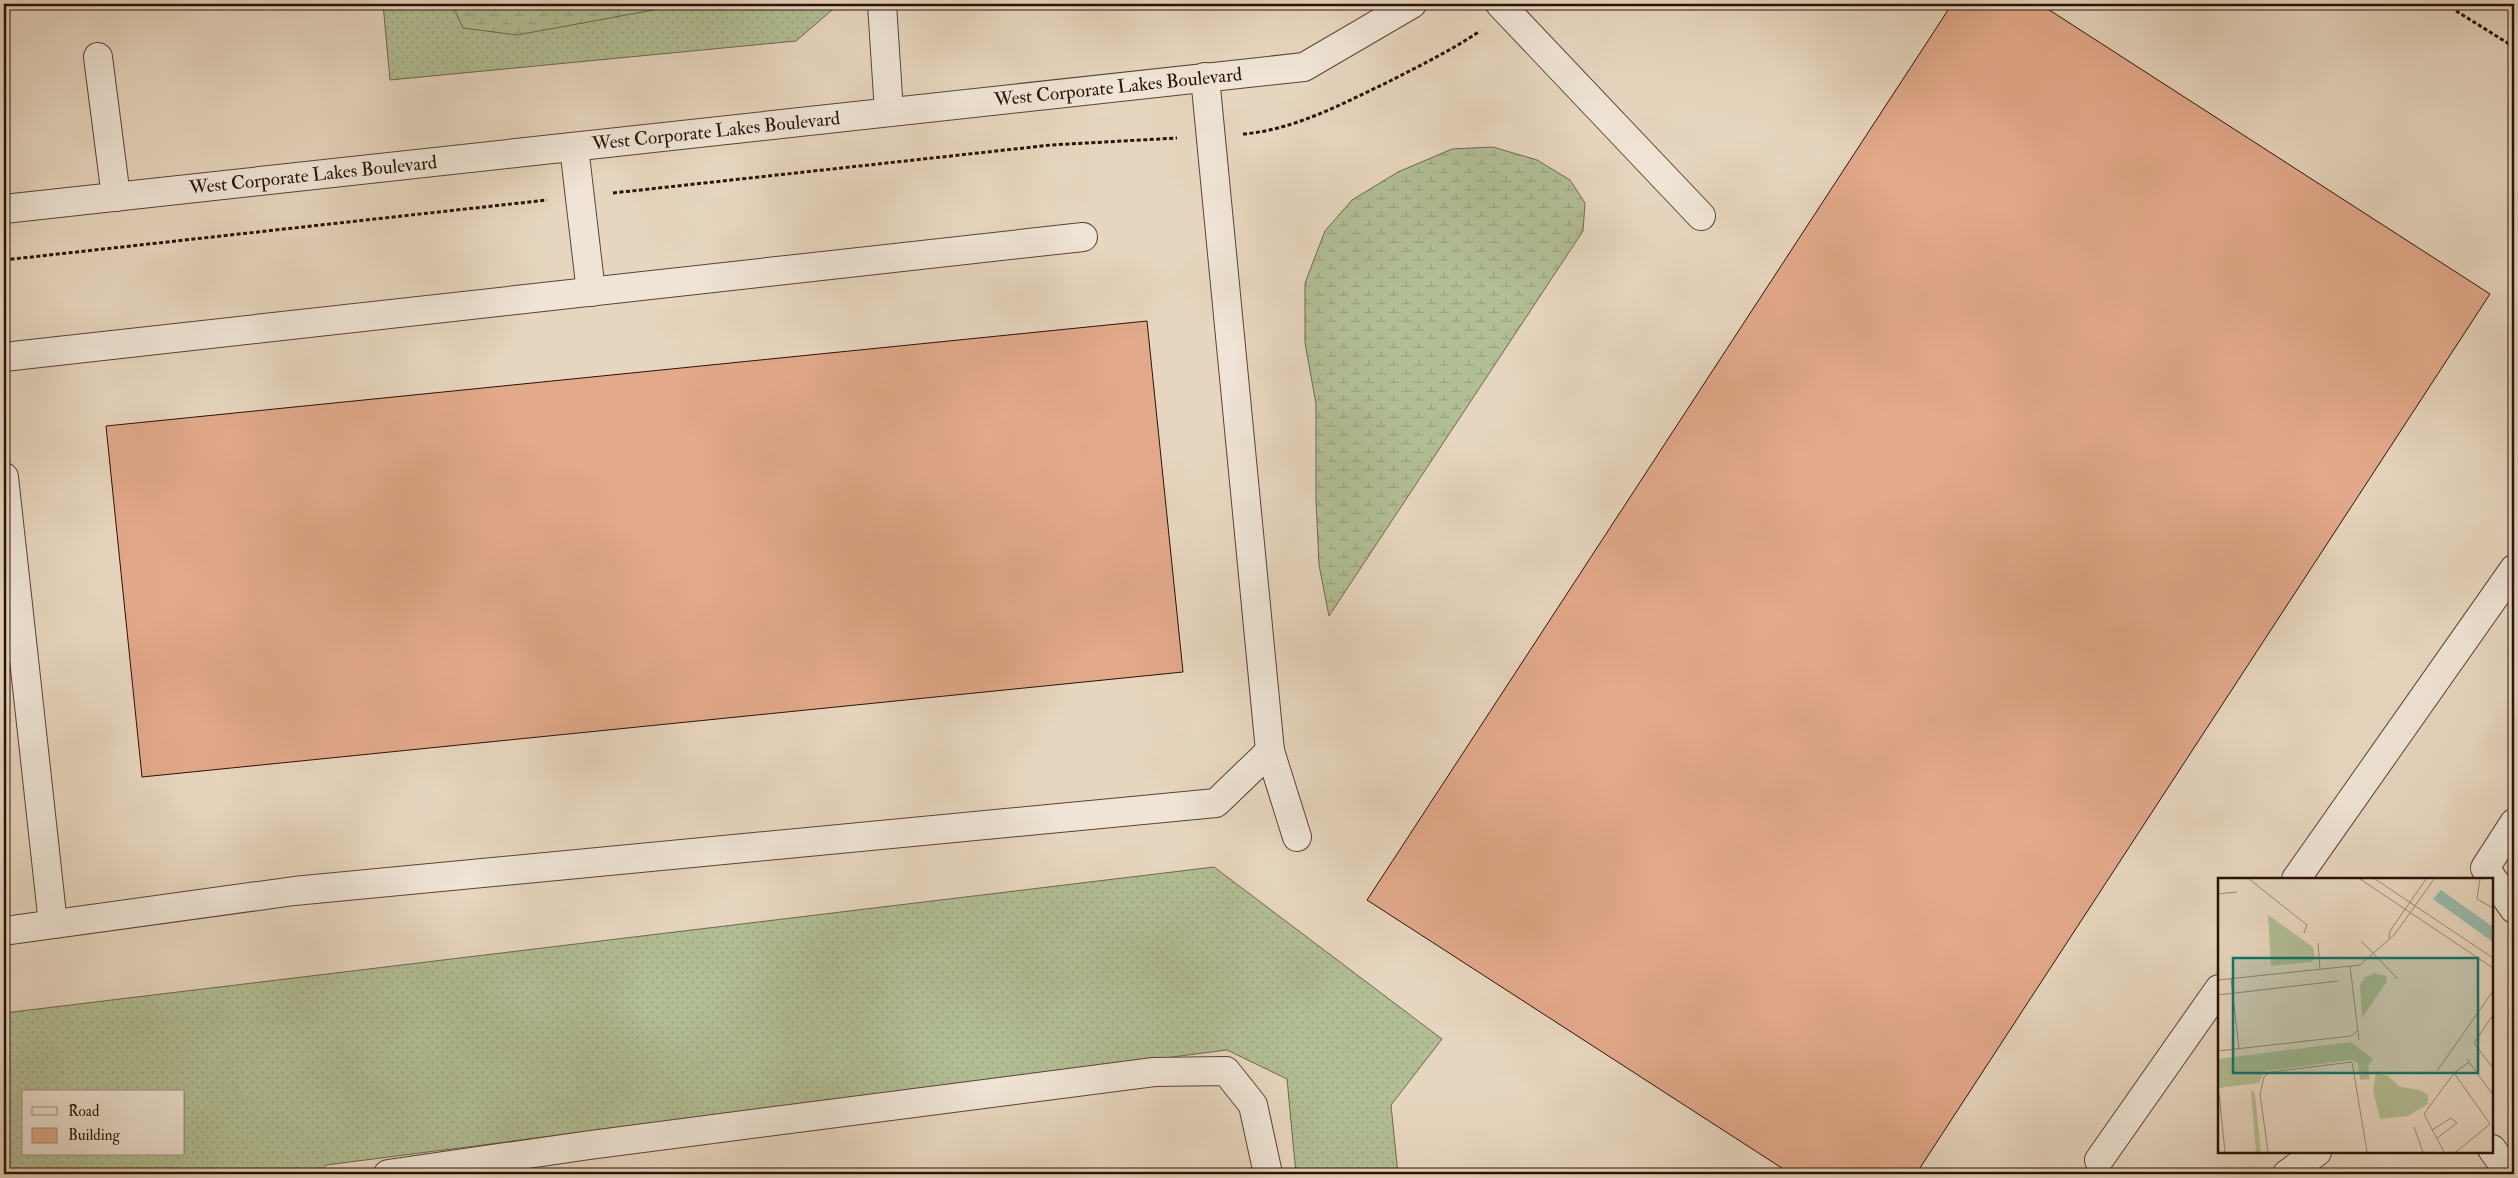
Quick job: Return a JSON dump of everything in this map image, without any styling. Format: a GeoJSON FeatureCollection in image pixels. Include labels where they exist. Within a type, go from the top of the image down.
{"type":"FeatureCollection","features":[{"type":"Feature","properties":{"kind":"street"},"geometry":{"type":"LineString","coordinates":[[882,4],[889,112]]}},
{"type":"Feature","properties":{"kind":"street","name":"West Corporate Lakes Boulevard"},"geometry":{"type":"LineString","coordinates":[[4,209],[1304,67],[1412,4]]}},
{"type":"Feature","properties":{"kind":"street"},"geometry":{"type":"LineString","coordinates":[[1504,8],[1702,216]]}},
{"type":"Feature","properties":{"kind":"street"},"geometry":{"type":"LineString","coordinates":[[98,57],[116,197]]}},
{"type":"Feature","properties":{"kind":"street"},"geometry":{"type":"LineString","coordinates":[[1205,78],[1270,751],[1297,837]]}},
{"type":"Feature","properties":{"kind":"street"},"geometry":{"type":"LineString","coordinates":[[574,147],[591,292]]}},
{"type":"Feature","properties":{"kind":"street"},"geometry":{"type":"LineString","coordinates":[[4,357],[1083,236]]}},
{"type":"Feature","properties":{"kind":"street"},"geometry":{"type":"LineString","coordinates":[[4,477],[53,924]]}},
{"type":"Feature","properties":{"kind":"street"},"geometry":{"type":"LineString","coordinates":[[2297,878],[2514,569]]}},
{"type":"Feature","properties":{"kind":"street"},"geometry":{"type":"LineString","coordinates":[[4,931],[294,891],[1216,803],[1270,751]]}},
{"type":"Feature","properties":{"kind":"street"},"geometry":{"type":"LineString","coordinates":[[2492,878],[2485,868],[2514,823]]}},
{"type":"Feature","properties":{"kind":"street"},"geometry":{"type":"LineString","coordinates":[[2493,879],[2514,908]]}},
{"type":"Feature","properties":{"kind":"street"},"geometry":{"type":"LineString","coordinates":[[2099,1160],[2218,990]]}},
{"type":"Feature","properties":{"kind":"street"},"geometry":{"type":"LineString","coordinates":[[388,1174],[590,1145],[1154,1072],[1226,1071],[1253,1104],[1268,1174]]}},
{"type":"Feature","properties":{"kind":"street"},"geometry":{"type":"LineString","coordinates":[[2493,1150],[2510,1174]]}},
{"type":"Feature","properties":{"kind":"street"},"geometry":{"type":"LineString","coordinates":[[2287,1174],[2316,1153]]}},
{"type":"Feature","properties":{"kind":"path"},"geometry":{"type":"LineString","coordinates":[[2445,4],[2514,47]]}},
{"type":"Feature","properties":{"kind":"path"},"geometry":{"type":"LineString","coordinates":[[4,260],[1051,145],[1265,132],[1336,107],[1454,49],[1504,8]]}},
{"type":"Feature","properties":{"kind":"green space"},"geometry":{"type":"Polygon","coordinates":[[[383,4],[839,4],[796,41],[390,80],[383,4]]]}},
{"type":"Feature","properties":{"kind":"green space"},"geometry":{"type":"Polygon","coordinates":[[[452,4],[671,4],[659,9],[517,35],[463,28],[452,4]]]}},
{"type":"Feature","properties":{"kind":"green space"},"geometry":{"type":"Polygon","coordinates":[[[1493,147],[1537,160],[1570,180],[1585,203],[1583,231],[1329,616],[1319,565],[1316,500],[1316,404],[1305,343],[1305,283],[1325,231],[1352,200],[1398,172],[1452,149],[1493,147]]]}},
{"type":"Feature","properties":{"kind":"green space"},"geometry":{"type":"Polygon","coordinates":[[[1214,867],[1442,1039],[1391,1105],[1398,1174],[1296,1174],[1287,1079],[1227,1050],[326,1165],[321,1174],[4,1174],[4,1013],[1214,867]]]}},
{"type":"Feature","properties":{"kind":"building"},"geometry":{"type":"Polygon","coordinates":[[[1952,4],[2040,4],[2490,294],[1916,1174],[1791,1174],[1367,900],[1952,4]]]}},
{"type":"Feature","properties":{"kind":"building"},"geometry":{"type":"Polygon","coordinates":[[[1147,321],[1183,672],[142,777],[106,426],[1147,321]]]}}]}
